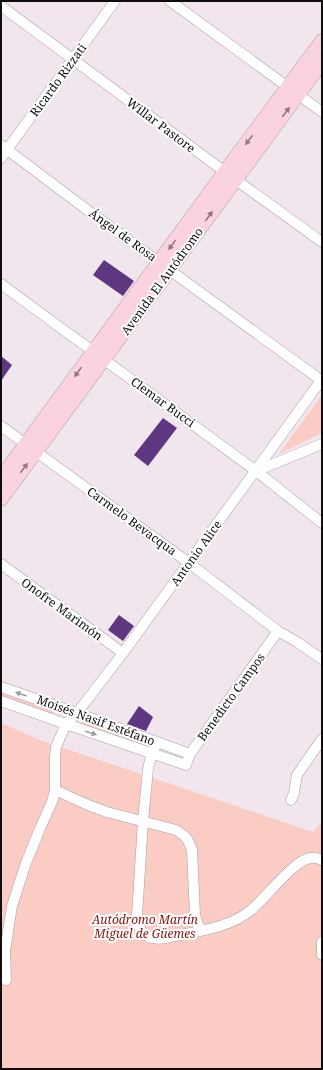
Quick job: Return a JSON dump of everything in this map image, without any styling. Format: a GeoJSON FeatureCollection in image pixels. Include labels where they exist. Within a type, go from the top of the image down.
{"type":"FeatureCollection","features":[{"type":"Feature","properties":{"kind":"street","name":"Ricardo Rizzati"},"geometry":{"type":"LineString","coordinates":[[1,158],[4,147],[73,59],[115,1]]}},
{"type":"Feature","properties":{"kind":"street"},"geometry":{"type":"LineString","coordinates":[[170,1],[322,112]]}},
{"type":"Feature","properties":{"kind":"street","name":"Willar Pastore"},"geometry":{"type":"LineString","coordinates":[[1,6],[322,242]]}},
{"type":"Feature","properties":{"kind":"street","name":"Avenida El Autódromo"},"geometry":{"type":"LineString","coordinates":[[1,499],[31,448],[293,91],[322,41]]}},
{"type":"Feature","properties":{"kind":"street","name":"Avenida El Autódromo"},"geometry":{"type":"LineString","coordinates":[[293,91],[322,62]]}},
{"type":"Feature","properties":{"kind":"street","name":"Ángel de Rosa"},"geometry":{"type":"LineString","coordinates":[[4,147],[322,380]]}},
{"type":"Feature","properties":{"kind":"street","name":"Clemar Bucci"},"geometry":{"type":"LineString","coordinates":[[1,284],[256,471],[322,523]]}},
{"type":"Feature","properties":{"kind":"street","name":"Antonio Alice"},"geometry":{"type":"LineString","coordinates":[[66,724],[77,713],[123,654],[322,380]]}},
{"type":"Feature","properties":{"kind":"street","name":"Carmelo Bevacqua"},"geometry":{"type":"LineString","coordinates":[[1,426],[189,563],[278,631],[322,659]]}},
{"type":"Feature","properties":{"kind":"street"},"geometry":{"type":"LineString","coordinates":[[256,471],[322,444]]}},
{"type":"Feature","properties":{"kind":"street","name":"Avenida El Autódromo"},"geometry":{"type":"LineString","coordinates":[[1,478],[31,448]]}},
{"type":"Feature","properties":{"kind":"street","name":"Onofre Marimón"},"geometry":{"type":"LineString","coordinates":[[1,564],[123,654]]}},
{"type":"Feature","properties":{"kind":"street","name":"Benedicto Campos"},"geometry":{"type":"LineString","coordinates":[[186,764],[190,754],[278,631]]}},
{"type":"Feature","properties":{"kind":"street","name":"Moisés Nasif Estéfano"},"geometry":{"type":"LineString","coordinates":[[1,687],[190,754]]}},
{"type":"Feature","properties":{"kind":"street","name":"Moisés Nasif Estéfano"},"geometry":{"type":"LineString","coordinates":[[1,701],[186,764]]}},
{"type":"Feature","properties":{"kind":"street"},"geometry":{"type":"LineString","coordinates":[[6,980],[5,951],[12,906],[26,863],[52,802],[55,790],[56,747],[66,724]]}},
{"type":"Feature","properties":{"kind":"street"},"geometry":{"type":"LineString","coordinates":[[291,800],[297,775],[322,739]]}},
{"type":"Feature","properties":{"kind":"street"},"geometry":{"type":"LineString","coordinates":[[157,742],[148,769],[143,821],[137,920],[139,929],[144,934],[151,938],[162,938],[220,926],[235,921],[251,910],[293,868],[310,858],[322,860]]}},
{"type":"Feature","properties":{"kind":"street"},"geometry":{"type":"LineString","coordinates":[[55,790],[107,812],[176,830],[184,835],[192,850],[195,915],[198,925],[202,930]]}},
{"type":"Feature","properties":{"kind":"street"},"geometry":{"type":"LineString","coordinates":[[322,942],[322,955]]}},
{"type":"Feature","properties":{"kind":"green space"},"geometry":{"type":"Polygon","coordinates":[[[322,395],[322,433],[279,454],[322,395]]]}},
{"type":"Feature","properties":{"kind":"green space"},"geometry":{"type":"Polygon","coordinates":[[[1,690],[55,710],[53,715],[1,696],[1,690]]]}},
{"type":"Feature","properties":{"kind":"green space"},"geometry":{"type":"Polygon","coordinates":[[[82,720],[147,743],[146,747],[81,724],[82,720]]]}},
{"type":"Feature","properties":{"kind":"green space","name":"Autódromo Martín Miguel de Güemes"},"geometry":{"type":"Polygon","coordinates":[[[1,723],[40,740],[313,832],[322,822],[322,1069],[1,1069],[1,723]]]}},
{"type":"Feature","properties":{"kind":"building"},"geometry":{"type":"Polygon","coordinates":[[[104,260],[134,281],[123,296],[93,275],[104,260]]]}},
{"type":"Feature","properties":{"kind":"building"},"geometry":{"type":"Polygon","coordinates":[[[1,356],[12,365],[1,381],[1,356]]]}},
{"type":"Feature","properties":{"kind":"building"},"geometry":{"type":"Polygon","coordinates":[[[163,418],[177,428],[148,466],[134,455],[163,418]]]}},
{"type":"Feature","properties":{"kind":"building"},"geometry":{"type":"Polygon","coordinates":[[[119,615],[134,626],[123,641],[108,630],[119,615]]]}},
{"type":"Feature","properties":{"kind":"building"},"geometry":{"type":"Polygon","coordinates":[[[139,706],[153,717],[146,731],[127,724],[139,706]]]}}]}
